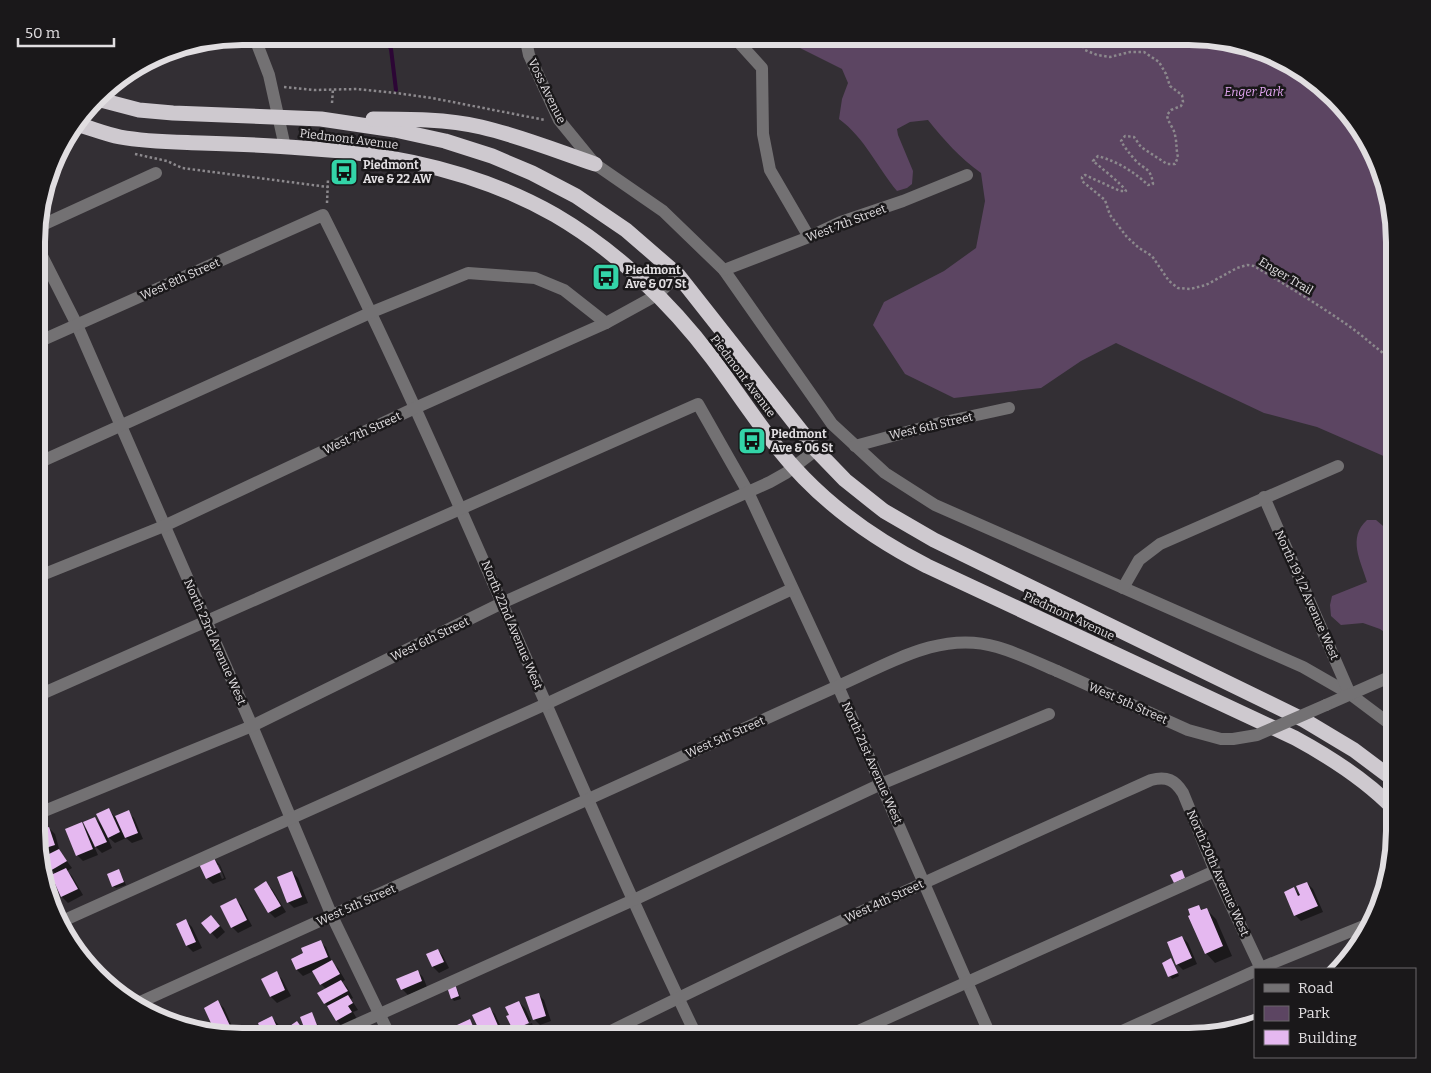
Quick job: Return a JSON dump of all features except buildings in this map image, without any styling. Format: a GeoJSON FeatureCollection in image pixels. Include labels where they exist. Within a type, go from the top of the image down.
{"type":"FeatureCollection","features":[{"type":"Feature","properties":{"kind":"highway","name":"Piedmont Avenue"},"geometry":{"type":"LineString","coordinates":[[105,101],[139,110],[321,120],[396,130],[445,141],[492,156],[532,173],[576,196],[626,230],[678,275],[816,450],[856,490],[908,526],[1304,720],[1354,750],[1386,774]]}},
{"type":"Feature","properties":{"kind":"highway"},"geometry":{"type":"LineString","coordinates":[[321,120],[398,119],[479,126],[514,135],[595,164]]}},
{"type":"Feature","properties":{"kind":"highway","name":"Piedmont Avenue"},"geometry":{"type":"LineString","coordinates":[[83,126],[119,136],[162,142],[285,147],[378,155],[432,167],[480,181],[555,215],[611,253],[657,295],[710,355],[762,427],[794,467],[829,502],[865,530],[894,549],[927,566],[1295,738],[1319,751],[1345,769],[1386,802]]}},
{"type":"Feature","properties":{"kind":"street"},"geometry":{"type":"LineString","coordinates":[[257,45],[269,75],[285,147]]}},
{"type":"Feature","properties":{"kind":"street","name":"Voss Avenue"},"geometry":{"type":"LineString","coordinates":[[527,45],[529,55],[559,120],[595,164]]}},
{"type":"Feature","properties":{"kind":"street"},"geometry":{"type":"LineString","coordinates":[[741,45],[762,68],[763,134],[770,170],[809,237]]}},
{"type":"Feature","properties":{"kind":"street"},"geometry":{"type":"LineString","coordinates":[[595,164],[663,212],[724,270],[832,424],[885,473],[935,505],[1284,658],[1350,694],[1386,721]]}},
{"type":"Feature","properties":{"kind":"street"},"geometry":{"type":"LineString","coordinates":[[46,223],[156,172]]}},
{"type":"Feature","properties":{"kind":"street","name":"West 7th Street"},"geometry":{"type":"LineString","coordinates":[[724,270],[809,237],[841,222],[903,201],[967,174]]}},
{"type":"Feature","properties":{"kind":"street","name":"North 22nd Avenue West"},"geometry":{"type":"LineString","coordinates":[[323,215],[372,312],[461,508],[587,799],[693,1028]]}},
{"type":"Feature","properties":{"kind":"street","name":"West 8th Street"},"geometry":{"type":"LineString","coordinates":[[45,339],[323,215]]}},
{"type":"Feature","properties":{"kind":"street","name":"North 23rd Avenue West"},"geometry":{"type":"LineString","coordinates":[[45,262],[77,325],[252,726],[332,916],[386,1028]]}},
{"type":"Feature","properties":{"kind":"street"},"geometry":{"type":"LineString","coordinates":[[45,460],[372,312],[468,272],[535,278],[564,290],[606,323]]}},
{"type":"Feature","properties":{"kind":"street","name":"West 7th Street"},"geometry":{"type":"LineString","coordinates":[[45,575],[164,526],[415,408],[606,323],[657,295],[678,275]]}},
{"type":"Feature","properties":{"kind":"street","name":"North 21st Avenue West"},"geometry":{"type":"LineString","coordinates":[[461,508],[698,404],[748,492],[838,686],[987,1028]]}},
{"type":"Feature","properties":{"kind":"street","name":"West 6th Street"},"geometry":{"type":"LineString","coordinates":[[855,446],[930,425],[1009,408]]}},
{"type":"Feature","properties":{"kind":"street","name":"West 6th Street"},"geometry":{"type":"LineString","coordinates":[[45,811],[252,726],[502,603],[770,482],[816,450]]}},
{"type":"Feature","properties":{"kind":"street"},"geometry":{"type":"LineString","coordinates":[[1124,588],[1136,564],[1153,548],[1264,497],[1338,466]]}},
{"type":"Feature","properties":{"kind":"street","name":"North 19 1/2 Avenue West"},"geometry":{"type":"LineString","coordinates":[[1264,497],[1350,694]]}},
{"type":"Feature","properties":{"kind":"street"},"geometry":{"type":"LineString","coordinates":[[45,693],[461,508]]}},
{"type":"Feature","properties":{"kind":"street"},"geometry":{"type":"LineString","coordinates":[[66,919],[546,704],[792,589]]}},
{"type":"Feature","properties":{"kind":"street","name":"West 5th Street"},"geometry":{"type":"LineString","coordinates":[[142,1001],[924,648],[953,642],[997,647],[1057,671],[1188,730],[1216,738],[1233,739],[1257,735],[1350,694]]}},
{"type":"Feature","properties":{"kind":"street"},"geometry":{"type":"LineString","coordinates":[[1350,694],[1386,678]]}},
{"type":"Feature","properties":{"kind":"street"},"geometry":{"type":"LineString","coordinates":[[348,1028],[633,900],[881,784],[1049,714]]}},
{"type":"Feature","properties":{"kind":"street","name":"West 4th Street"},"geometry":{"type":"LineString","coordinates":[[617,1028],[924,882],[1151,780],[1161,778],[1171,780]]}},
{"type":"Feature","properties":{"kind":"street","name":"North 20th Avenue West"},"geometry":{"type":"LineString","coordinates":[[1171,780],[1177,784],[1183,793],[1215,871],[1259,968]]}},
{"type":"Feature","properties":{"kind":"street"},"geometry":{"type":"LineString","coordinates":[[865,1028],[1215,871]]}},
{"type":"Feature","properties":{"kind":"street"},"geometry":{"type":"LineString","coordinates":[[1261,968],[1362,927]]}},
{"type":"Feature","properties":{"kind":"street"},"geometry":{"type":"LineString","coordinates":[[1132,1028],[1254,971]]}},
{"type":"Feature","properties":{"kind":"path","name":"Enger Trail"},"geometry":{"type":"LineString","coordinates":[[1083,45],[1086,50],[1097,55],[1110,57],[1130,52],[1144,52],[1159,62],[1170,86],[1182,95],[1182,106],[1172,110],[1167,115],[1168,122],[1175,135],[1178,158],[1175,164],[1168,164],[1141,147],[1134,138],[1125,136],[1121,140],[1125,149],[1137,162],[1148,169],[1153,184],[1148,185],[1129,169],[1117,162],[1098,156],[1092,161],[1124,186],[1126,191],[1120,191],[1085,175],[1082,177],[1082,181],[1105,200],[1110,215],[1127,237],[1152,256],[1169,281],[1178,288],[1190,289],[1206,285],[1237,268],[1247,265],[1254,266],[1349,326],[1369,340],[1386,356]]}},
{"type":"Feature","properties":{"kind":"path"},"geometry":{"type":"LineString","coordinates":[[284,87],[314,90],[357,89],[432,98],[547,120],[559,120]]}},
{"type":"Feature","properties":{"kind":"path"},"geometry":{"type":"LineString","coordinates":[[332,103],[333,89]]}},
{"type":"Feature","properties":{"kind":"path"},"geometry":{"type":"LineString","coordinates":[[130,153],[167,161],[182,168],[328,187]]}},
{"type":"Feature","properties":{"kind":"path"},"geometry":{"type":"LineString","coordinates":[[323,215],[327,204],[328,179]]}},
{"type":"Feature","properties":{"kind":"green space","name":"Enger Park"},"geometry":{"type":"Polygon","coordinates":[[[794,45],[1202,45],[1253,55],[1299,78],[1337,112],[1353,132],[1376,178],[1382,203],[1386,229],[1386,457],[1317,427],[1264,413],[1116,343],[1081,361],[1041,388],[954,398],[905,374],[873,325],[884,302],[944,271],[976,248],[985,201],[981,173],[940,135],[928,120],[910,122],[897,129],[913,171],[912,184],[907,188],[897,191],[864,144],[839,119],[842,99],[848,83],[842,69],[794,45]]]}},
{"type":"Feature","properties":{"kind":"green space"},"geometry":{"type":"Polygon","coordinates":[[[1367,520],[1376,520],[1386,528],[1386,633],[1363,623],[1341,625],[1331,616],[1330,605],[1332,596],[1367,582],[1357,550],[1358,534],[1367,520]]]}},
{"type":"Feature","properties":{"kind":"waterway"},"geometry":{"type":"LineString","coordinates":[[389,45],[391,49],[396,90]]}},
{"type":"Feature","properties":{"kind":"place","name":"Piedmont Ave & 22 AW"},"geometry":{"type":"Point","coordinates":[344,172]}},
{"type":"Feature","properties":{"kind":"place","name":"Piedmont Ave & 07 St"},"geometry":{"type":"Point","coordinates":[606,277]}},
{"type":"Feature","properties":{"kind":"place","name":"Piedmont Ave & 06 St"},"geometry":{"type":"Point","coordinates":[752,441]}}]}
